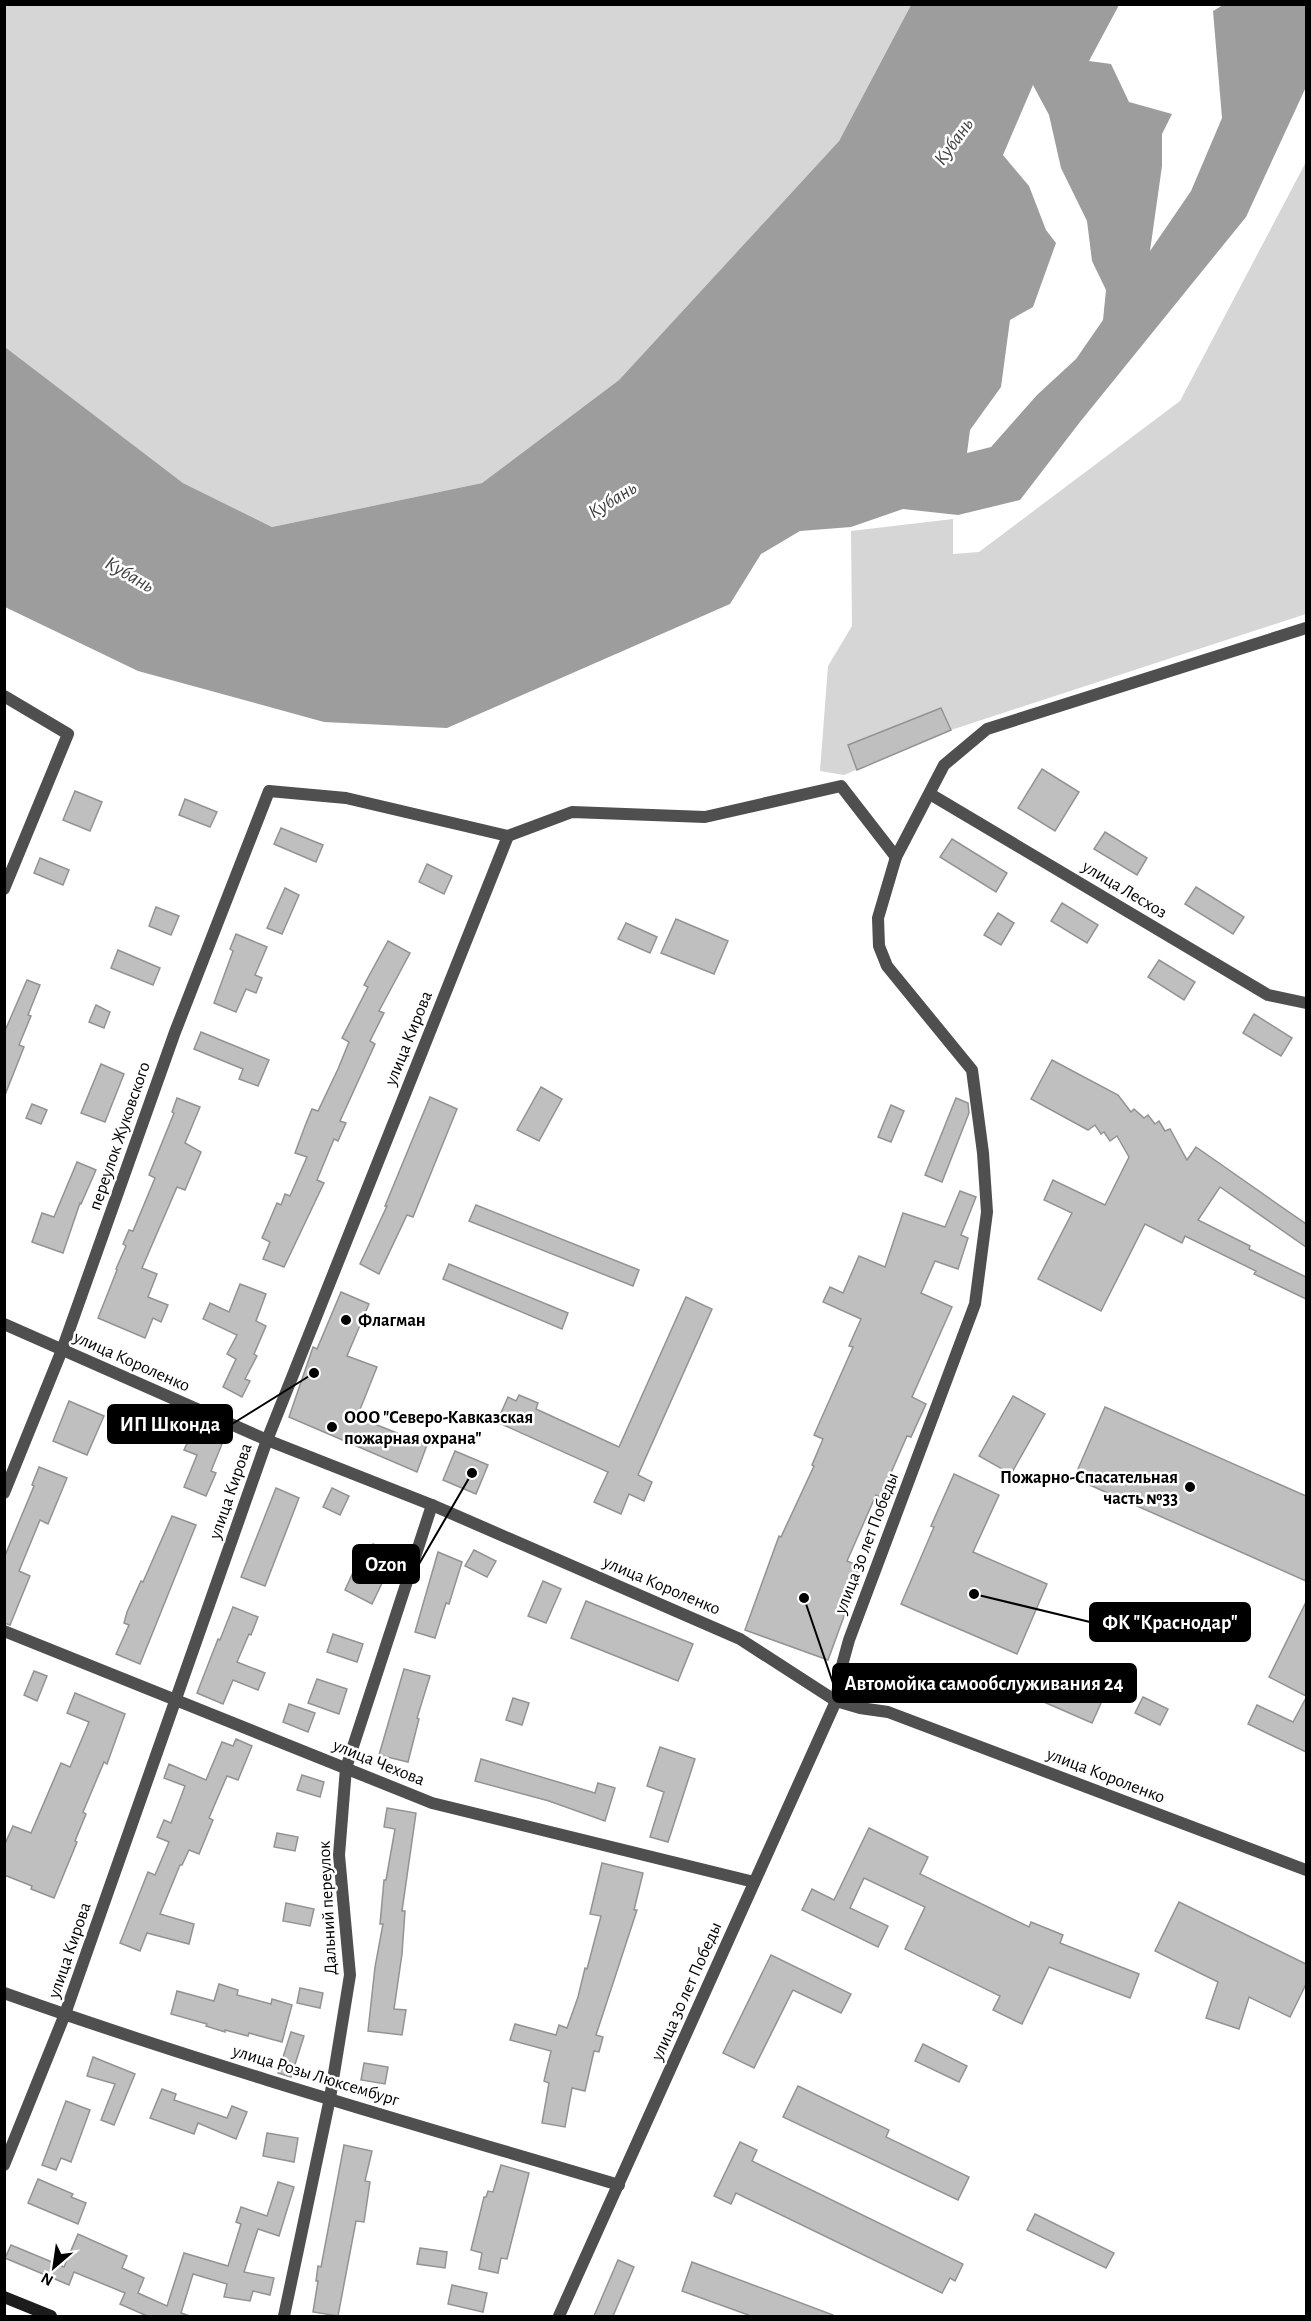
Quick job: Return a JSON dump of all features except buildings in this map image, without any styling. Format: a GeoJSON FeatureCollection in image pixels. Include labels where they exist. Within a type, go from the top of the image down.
{"type":"FeatureCollection","features":[{"type":"Feature","properties":{"kind":"main road"},"geometry":{"type":"LineString","coordinates":[[4,2297],[51,2316]]}},
{"type":"Feature","properties":{"kind":"street","name":"улица 30 лет Победы"},"geometry":{"type":"LineString","coordinates":[[559,2316],[836,1701],[849,1640],[975,1304],[987,1212],[983,1153],[972,1070],[887,966],[879,946],[878,918],[896,857],[944,765],[987,729],[1306,628]]}},
{"type":"Feature","properties":{"kind":"street"},"geometry":{"type":"LineString","coordinates":[[4,696],[68,734],[4,889]]}},
{"type":"Feature","properties":{"kind":"street"},"geometry":{"type":"LineString","coordinates":[[508,836],[572,812],[705,817],[842,786],[896,857]]}},
{"type":"Feature","properties":{"kind":"street","name":"переулок Жуковского"},"geometry":{"type":"LineString","coordinates":[[4,1493],[62,1350],[175,1032],[269,791],[346,798],[508,836]]}},
{"type":"Feature","properties":{"kind":"street","name":"улица Лесхоз"},"geometry":{"type":"LineString","coordinates":[[930,794],[1269,995],[1306,1003]]}},
{"type":"Feature","properties":{"kind":"street","name":"улица Кирова"},"geometry":{"type":"LineString","coordinates":[[4,2165],[65,2014],[267,1440],[508,836]]}},
{"type":"Feature","properties":{"kind":"street","name":"улица Короленко"},"geometry":{"type":"LineString","coordinates":[[4,1324],[267,1440],[432,1505],[740,1639],[836,1701],[860,1708],[888,1712],[1306,1870]]}},
{"type":"Feature","properties":{"kind":"street","name":"Дальний переулок"},"geometry":{"type":"LineString","coordinates":[[284,2316],[330,2098],[350,1975],[339,1855],[346,1768],[432,1505]]}},
{"type":"Feature","properties":{"kind":"street","name":"улица Чехова"},"geometry":{"type":"LineString","coordinates":[[4,1631],[432,1803],[754,1882]]}},
{"type":"Feature","properties":{"kind":"street","name":"улица Розы Люксембург"},"geometry":{"type":"LineString","coordinates":[[4,1993],[330,2098],[619,2185]]}},
{"type":"Feature","properties":{"kind":"shaded area"},"geometry":{"type":"Polygon","coordinates":[[[4,5],[911,5],[839,141],[619,380],[482,483],[272,527],[183,483],[5,347],[4,5]]]}},
{"type":"Feature","properties":{"kind":"shaded area"},"geometry":{"type":"Polygon","coordinates":[[[1306,162],[1306,614],[951,730],[844,775],[820,771],[828,666],[852,626],[851,531],[953,519],[953,554],[979,552],[1180,401],[1306,162]]]}},
{"type":"Feature","properties":{"kind":"water","name":"Кубань"},"geometry":{"type":"Polygon","coordinates":[[[911,5],[1119,5],[1089,61],[1111,64],[1129,102],[1172,114],[1162,134],[1162,166],[1150,251],[1191,191],[1222,118],[1213,11],[1223,5],[1306,5],[1306,87],[1246,217],[1020,500],[958,515],[903,509],[851,527],[800,531],[761,554],[730,604],[447,728],[324,722],[138,671],[5,607],[5,347],[183,483],[272,527],[482,483],[619,380],[839,141],[911,5]],[[1033,85],[1003,155],[1029,186],[1046,230],[1056,243],[1033,307],[1010,320],[1001,387],[970,430],[967,453],[991,447],[1037,395],[1076,359],[1103,320],[1106,290],[1092,261],[1087,221],[1061,168],[1049,115],[1033,85]]]}},
{"type":"Feature","properties":{"kind":"place","name":"Флагман"},"geometry":{"type":"Point","coordinates":[346,1320]}},
{"type":"Feature","properties":{"kind":"place","name":"ИП Шконда"},"geometry":{"type":"Point","coordinates":[314,1373]}},
{"type":"Feature","properties":{"kind":"place","name":"ООО \"Северо-Кавказская пожарная охрана\""},"geometry":{"type":"Point","coordinates":[332,1427]}},
{"type":"Feature","properties":{"kind":"place","name":"Ozon"},"geometry":{"type":"Point","coordinates":[472,1473]}},
{"type":"Feature","properties":{"kind":"place","name":"Пожарно-Спасательная часть №33"},"geometry":{"type":"Point","coordinates":[1190,1487]}},
{"type":"Feature","properties":{"kind":"place","name":"ФК \"Краснодар\""},"geometry":{"type":"Point","coordinates":[974,1594]}},
{"type":"Feature","properties":{"kind":"place","name":"Автомойка самообслуживания 24"},"geometry":{"type":"Point","coordinates":[804,1598]}}]}
